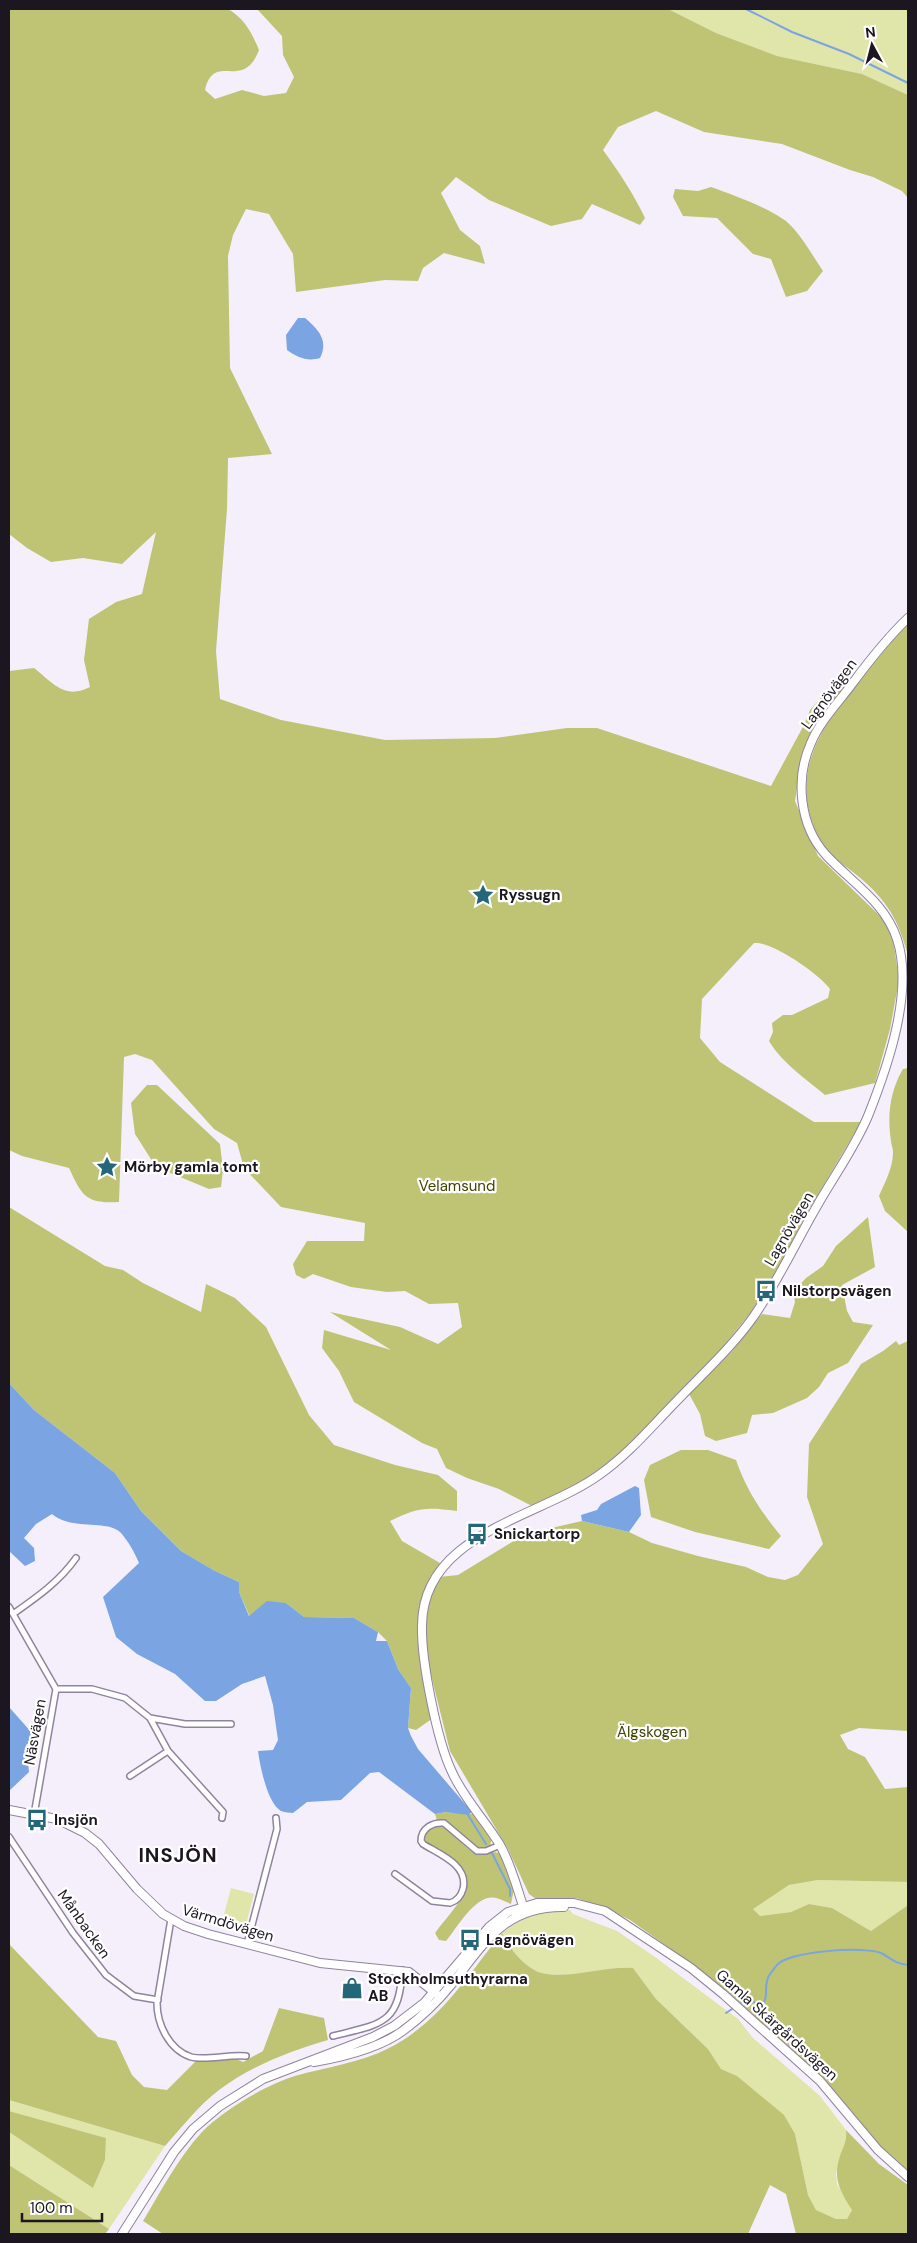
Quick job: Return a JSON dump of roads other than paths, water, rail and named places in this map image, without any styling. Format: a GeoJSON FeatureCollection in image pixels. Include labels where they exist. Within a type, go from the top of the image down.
{"type":"FeatureCollection","features":[{"type":"Feature","properties":{"kind":"street","name":"Lagnövägen"},"geometry":{"type":"LineString","coordinates":[[524,1909],[512,1870],[457,1782],[441,1743],[423,1644],[422,1616],[429,1588],[441,1567],[471,1541],[564,1497],[617,1462],[702,1375],[752,1318],[860,1132],[877,1088],[898,1018],[903,987],[902,957],[892,926],[879,906],[820,847],[806,816],[802,781],[806,757],[816,733],[859,675],[908,618]]}},
{"type":"Feature","properties":{"kind":"street"},"geometry":{"type":"LineString","coordinates":[[13,1614],[48,1590],[66,1573],[76,1558]]}},
{"type":"Feature","properties":{"kind":"street","name":"Näsvägen"},"geometry":{"type":"LineString","coordinates":[[9,1607],[56,1689],[34,1815]]}},
{"type":"Feature","properties":{"kind":"street"},"geometry":{"type":"LineString","coordinates":[[56,1689],[103,1691],[125,1698],[150,1718],[168,1751],[223,1812],[222,1818]]}},
{"type":"Feature","properties":{"kind":"street"},"geometry":{"type":"LineString","coordinates":[[150,1718],[185,1724],[231,1724]]}},
{"type":"Feature","properties":{"kind":"street"},"geometry":{"type":"LineString","coordinates":[[130,1776],[168,1751]]}},
{"type":"Feature","properties":{"kind":"street","name":"Värmdövägen"},"geometry":{"type":"LineString","coordinates":[[9,1810],[64,1821],[94,1839],[137,1889],[171,1919],[194,1930],[326,1964],[402,1970],[414,1975],[437,1994]]}},
{"type":"Feature","properties":{"kind":"street"},"geometry":{"type":"LineString","coordinates":[[247,1944],[277,1829],[276,1818]]}},
{"type":"Feature","properties":{"kind":"street"},"geometry":{"type":"LineString","coordinates":[[395,1874],[432,1901],[450,1903],[462,1894],[464,1884],[462,1874],[448,1859],[420,1841],[422,1832],[431,1824],[444,1823],[472,1849],[486,1851],[496,1846]]}},
{"type":"Feature","properties":{"kind":"street","name":"Månbacken"},"geometry":{"type":"LineString","coordinates":[[9,1838],[73,1933],[106,1975],[134,1996],[158,2000]]}},
{"type":"Feature","properties":{"kind":"street","name":"Gamla Skärgårdsvägen"},"geometry":{"type":"LineString","coordinates":[[122,2234],[174,2152],[205,2118],[248,2087],[277,2073],[305,2063],[345,2054],[387,2040],[406,2028],[494,1932],[524,1909],[573,1908],[609,1915],[691,1968],[723,1994],[820,2081],[878,2150],[908,2177]]}},
{"type":"Feature","properties":{"kind":"street"},"geometry":{"type":"LineString","coordinates":[[171,1919],[158,2000],[158,2016],[163,2030],[177,2048],[185,2054],[197,2057],[246,2056]]}},
{"type":"Feature","properties":{"kind":"street"},"geometry":{"type":"LineString","coordinates":[[333,2036],[368,2027],[388,2017],[401,1994],[402,1970]]}},
{"type":"Feature","properties":{"kind":"water"},"geometry":{"type":"Polygon","coordinates":[[[298,318],[305,318],[321,335],[323,346],[320,358],[302,358],[287,350],[286,335],[298,318]]]}},
{"type":"Feature","properties":{"kind":"water"},"geometry":{"type":"Polygon","coordinates":[[[9,1383],[34,1410],[115,1473],[141,1511],[181,1551],[215,1571],[239,1582],[239,1592],[249,1616],[267,1601],[286,1603],[304,1617],[354,1618],[378,1632],[376,1641],[387,1641],[398,1669],[411,1688],[408,1728],[411,1736],[418,1749],[472,1812],[468,1815],[446,1812],[435,1814],[379,1772],[370,1773],[341,1800],[307,1802],[293,1813],[281,1811],[276,1807],[265,1783],[258,1751],[273,1750],[278,1740],[273,1705],[265,1676],[242,1684],[216,1701],[205,1701],[175,1674],[137,1654],[116,1637],[103,1597],[139,1563],[121,1533],[107,1527],[69,1522],[52,1514],[36,1524],[24,1538],[34,1548],[35,1561],[25,1566],[9,1551],[9,1383]]]}},
{"type":"Feature","properties":{"kind":"water"},"geometry":{"type":"Polygon","coordinates":[[[635,1486],[639,1488],[641,1515],[629,1532],[582,1521],[581,1515],[597,1510],[601,1504],[635,1486]]]}},
{"type":"Feature","properties":{"kind":"water"},"geometry":{"type":"Polygon","coordinates":[[[9,1707],[32,1733],[31,1741],[26,1745],[29,1772],[9,1791],[9,1707]]]}},
{"type":"Feature","properties":{"kind":"waterway"},"geometry":{"type":"LineString","coordinates":[[746,9],[792,32],[849,54],[908,83]]}},
{"type":"Feature","properties":{"kind":"waterway"},"geometry":{"type":"LineString","coordinates":[[468,1815],[486,1844]]}},
{"type":"Feature","properties":{"kind":"waterway"},"geometry":{"type":"LineString","coordinates":[[492,1853],[510,1889],[510,1896]]}},
{"type":"Feature","properties":{"kind":"waterway"},"geometry":{"type":"LineString","coordinates":[[740,2003],[744,2000],[754,2002],[758,2007],[762,2004],[765,1999],[768,1977],[777,1965],[784,1960],[796,1956],[827,1951],[860,1950],[881,1953],[896,1962],[908,1965]]}},
{"type":"Feature","properties":{"kind":"waterway"},"geometry":{"type":"LineString","coordinates":[[726,2013],[732,2009]]}},
{"type":"Feature","properties":{"kind":"place","name":"Ryssugn"},"geometry":{"type":"Point","coordinates":[483,895]}},
{"type":"Feature","properties":{"kind":"place","name":"Mörby gamla tomt"},"geometry":{"type":"Point","coordinates":[107,1167]}},
{"type":"Feature","properties":{"kind":"place","name":"Nilstorpsvägen"},"geometry":{"type":"Point","coordinates":[766,1291]}},
{"type":"Feature","properties":{"kind":"place","name":"Snickartorp"},"geometry":{"type":"Point","coordinates":[477,1534]}},
{"type":"Feature","properties":{"kind":"place","name":"Insjön"},"geometry":{"type":"Point","coordinates":[37,1820]}},
{"type":"Feature","properties":{"kind":"place","name":"Lagnövägen"},"geometry":{"type":"Point","coordinates":[470,1940]}},
{"type":"Feature","properties":{"kind":"place","name":"Stockholmsuthyrarna AB"},"geometry":{"type":"Point","coordinates":[352,1988]}},
{"type":"Feature","properties":{"kind":"district","name":"INSJÖN"},"geometry":{"type":"Point","coordinates":[178,1855]}},
{"type":"Feature","properties":{"kind":"park label","name":"Velamsund"},"geometry":{"type":"Point","coordinates":[457,1186]}},
{"type":"Feature","properties":{"kind":"park label","name":"Älgskogen"},"geometry":{"type":"Point","coordinates":[652,1732]}}]}
